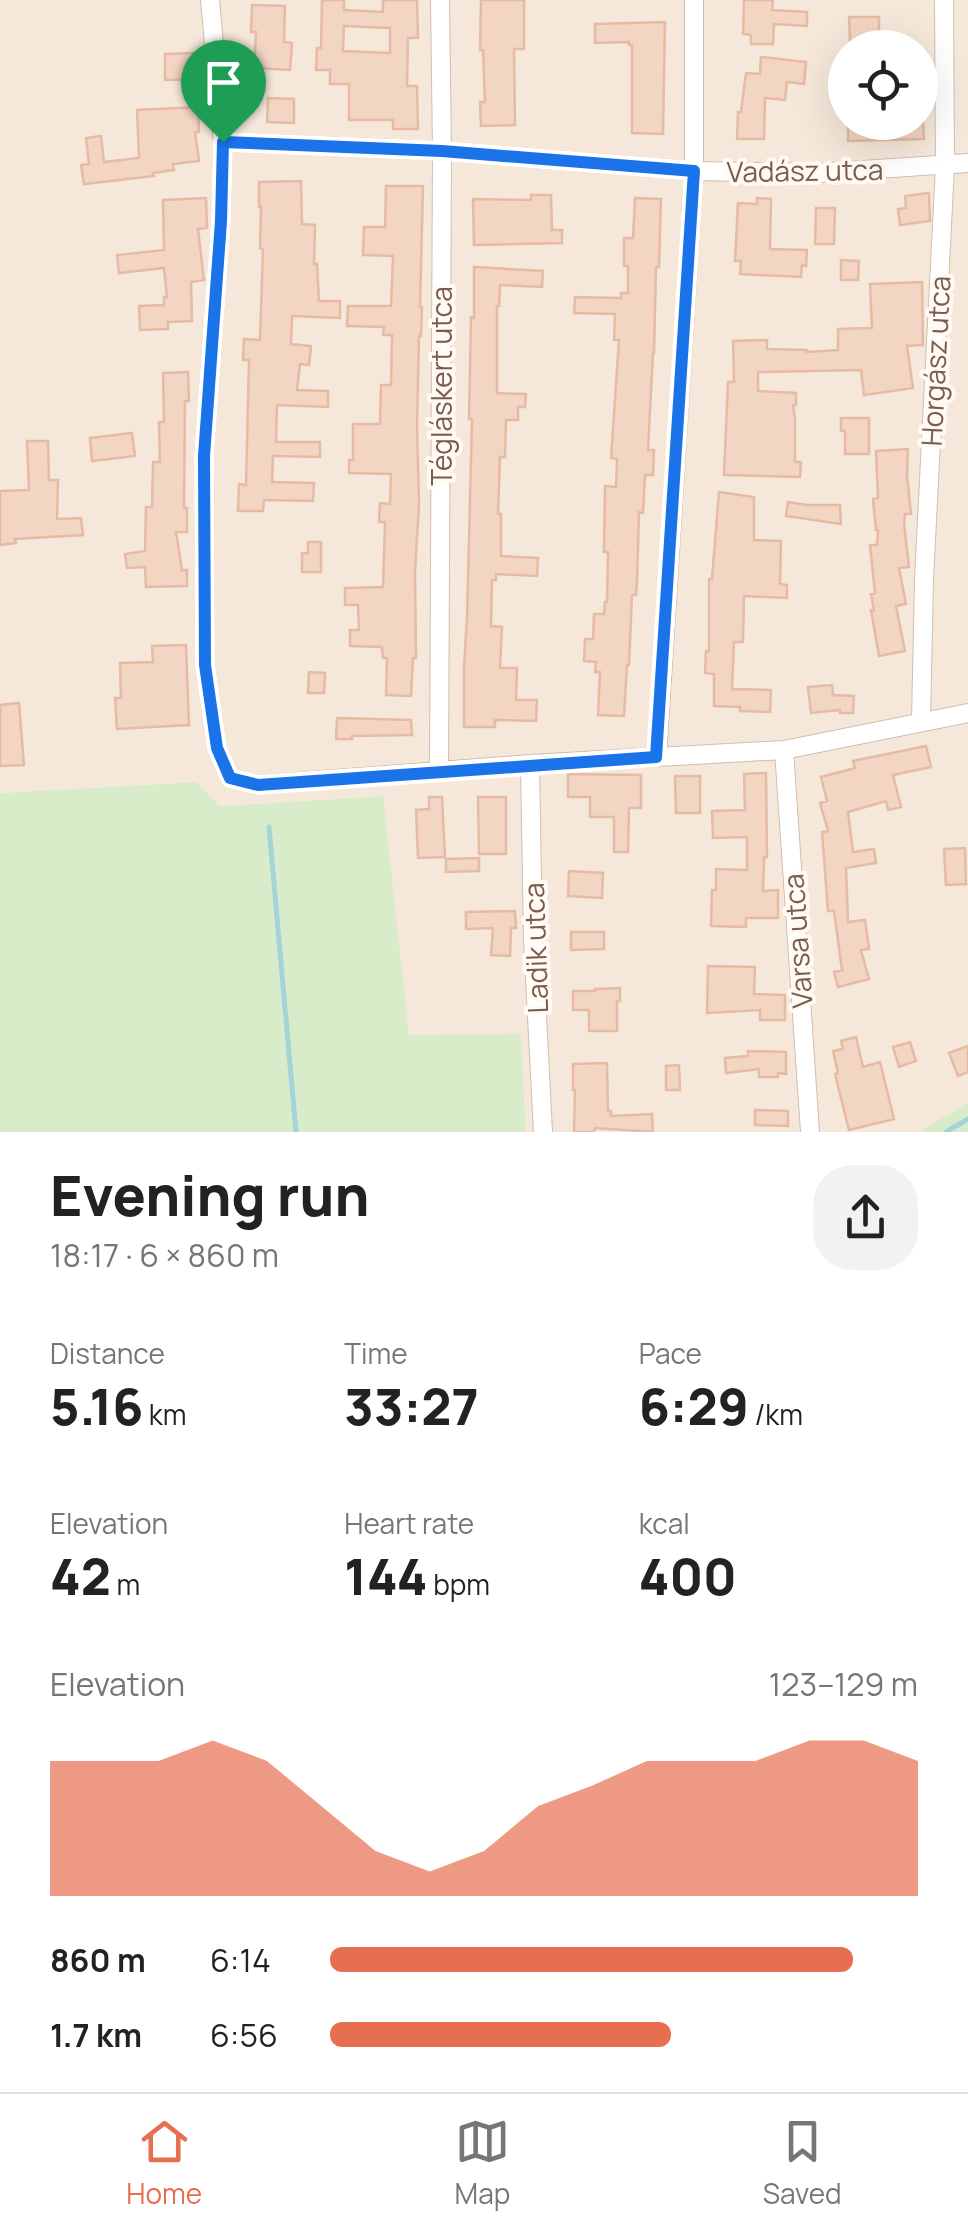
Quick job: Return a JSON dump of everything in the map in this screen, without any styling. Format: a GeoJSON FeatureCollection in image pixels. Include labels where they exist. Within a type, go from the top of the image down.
{"type":"FeatureCollection","features":[{"type":"Feature","properties":{"kind":"street"},"geometry":{"type":"LineString","coordinates":[[210,0],[223,142],[204,456],[205,665],[217,748],[230,778],[258,785],[784,750],[968,713]]}},
{"type":"Feature","properties":{"kind":"street","name":"Tégláskert utca"},"geometry":{"type":"LineString","coordinates":[[439,771],[440,0]]}},
{"type":"Feature","properties":{"kind":"street"},"geometry":{"type":"LineString","coordinates":[[656,757],[694,171],[694,0]]}},
{"type":"Feature","properties":{"kind":"street","name":"Horgász utca"},"geometry":{"type":"LineString","coordinates":[[921,722],[924,579],[945,166],[944,0]]}},
{"type":"Feature","properties":{"kind":"street","name":"Vadász utca"},"geometry":{"type":"LineString","coordinates":[[223,142],[442,151],[694,171],[817,172],[968,164]]}},
{"type":"Feature","properties":{"kind":"street","name":"Varsa utca"},"geometry":{"type":"LineString","coordinates":[[784,750],[810,1132]]}},
{"type":"Feature","properties":{"kind":"street","name":"Ladik utca"},"geometry":{"type":"LineString","coordinates":[[530,764],[542,1132]]}},
{"type":"Feature","properties":{"kind":"shaded area"},"geometry":{"type":"Polygon","coordinates":[[[0,0],[968,0],[968,1103],[918,1132],[526,1132],[521,1034],[409,1036],[382,796],[220,806],[196,782],[0,793],[0,0]]]}},
{"type":"Feature","properties":{"kind":"green space"},"geometry":{"type":"Polygon","coordinates":[[[196,782],[220,806],[383,796],[409,1035],[521,1034],[526,1132],[0,1132],[0,793],[196,782]]]}},
{"type":"Feature","properties":{"kind":"green space"},"geometry":{"type":"Polygon","coordinates":[[[968,1103],[968,1132],[918,1132],[968,1103]]]}},
{"type":"Feature","properties":{"kind":"building"},"geometry":{"type":"Polygon","coordinates":[[[322,0],[344,0],[344,10],[383,12],[383,0],[417,0],[418,38],[408,38],[407,86],[417,86],[418,129],[393,129],[393,120],[349,120],[349,84],[330,84],[330,70],[316,70],[317,48],[321,48],[322,0]],[[344,26],[343,51],[390,53],[390,28],[344,26]]]}},
{"type":"Feature","properties":{"kind":"building"},"geometry":{"type":"Polygon","coordinates":[[[481,0],[524,0],[524,49],[514,49],[515,125],[481,126],[480,102],[485,102],[481,0]]]}},
{"type":"Feature","properties":{"kind":"building"},"geometry":{"type":"Polygon","coordinates":[[[744,0],[773,0],[772,10],[807,12],[807,26],[774,24],[773,44],[751,44],[751,35],[743,34],[744,0]]]}},
{"type":"Feature","properties":{"kind":"building"},"geometry":{"type":"Polygon","coordinates":[[[252,5],[285,6],[284,42],[292,43],[290,70],[254,68],[256,32],[251,32],[252,5]]]}},
{"type":"Feature","properties":{"kind":"building"},"geometry":{"type":"Polygon","coordinates":[[[849,17],[879,17],[879,30],[850,30],[849,17]]]}},
{"type":"Feature","properties":{"kind":"building"},"geometry":{"type":"Polygon","coordinates":[[[665,22],[663,134],[632,133],[632,45],[595,43],[595,24],[665,22]]]}},
{"type":"Feature","properties":{"kind":"building"},"geometry":{"type":"Polygon","coordinates":[[[196,53],[197,79],[165,80],[165,54],[196,53]]]}},
{"type":"Feature","properties":{"kind":"building"},"geometry":{"type":"Polygon","coordinates":[[[761,57],[806,62],[804,84],[787,82],[785,100],[765,98],[764,139],[737,139],[746,73],[760,74],[761,57]]]}},
{"type":"Feature","properties":{"kind":"building"},"geometry":{"type":"Polygon","coordinates":[[[268,98],[294,99],[294,123],[267,122],[268,98]]]}},
{"type":"Feature","properties":{"kind":"building"},"geometry":{"type":"Polygon","coordinates":[[[198,107],[199,132],[195,132],[199,161],[173,164],[174,170],[153,173],[154,176],[84,184],[81,165],[89,164],[86,138],[101,136],[104,162],[139,158],[137,110],[198,107]]]}},
{"type":"Feature","properties":{"kind":"building"},"geometry":{"type":"Polygon","coordinates":[[[301,181],[302,224],[315,225],[314,264],[319,301],[340,301],[340,318],[292,316],[291,344],[311,346],[309,365],[300,364],[297,390],[328,391],[328,407],[277,405],[276,442],[320,442],[320,457],[273,456],[272,482],[314,483],[313,501],[264,500],[263,511],[238,511],[239,484],[246,485],[249,360],[243,360],[244,339],[260,340],[263,249],[259,182],[301,181]]]}},
{"type":"Feature","properties":{"kind":"building"},"geometry":{"type":"Polygon","coordinates":[[[386,186],[423,186],[416,658],[411,696],[386,695],[387,658],[383,658],[382,647],[350,646],[350,630],[359,630],[358,605],[345,605],[345,588],[383,587],[385,522],[379,522],[380,503],[390,504],[391,474],[349,473],[349,460],[353,460],[353,424],[380,424],[381,385],[391,385],[392,335],[383,335],[384,327],[347,326],[348,306],[391,306],[393,256],[363,255],[364,227],[385,227],[386,186]]]}},
{"type":"Feature","properties":{"kind":"building"},"geometry":{"type":"Polygon","coordinates":[[[929,193],[930,221],[900,225],[898,209],[906,208],[905,196],[929,193]]]}},
{"type":"Feature","properties":{"kind":"building"},"geometry":{"type":"Polygon","coordinates":[[[531,195],[551,195],[552,230],[562,230],[562,243],[474,245],[473,199],[531,200],[531,195]]]}},
{"type":"Feature","properties":{"kind":"building"},"geometry":{"type":"Polygon","coordinates":[[[206,198],[207,228],[198,229],[204,280],[191,282],[192,321],[168,322],[168,329],[140,330],[139,306],[164,305],[164,268],[119,273],[117,255],[164,250],[163,200],[206,198]]]}},
{"type":"Feature","properties":{"kind":"building"},"geometry":{"type":"Polygon","coordinates":[[[635,198],[661,199],[648,450],[654,450],[653,475],[645,475],[643,513],[639,512],[636,595],[632,595],[624,716],[598,715],[600,672],[595,672],[596,662],[584,661],[585,639],[593,639],[594,614],[604,614],[607,602],[605,486],[616,487],[617,459],[611,458],[619,340],[614,340],[615,314],[574,313],[575,297],[621,298],[621,293],[628,293],[624,238],[633,238],[635,198]]]}},
{"type":"Feature","properties":{"kind":"building"},"geometry":{"type":"Polygon","coordinates":[[[757,198],[771,199],[770,249],[807,250],[801,277],[740,274],[741,261],[735,261],[738,203],[757,204],[757,198]]]}},
{"type":"Feature","properties":{"kind":"building"},"geometry":{"type":"Polygon","coordinates":[[[816,208],[835,208],[834,244],[815,244],[816,208]]]}},
{"type":"Feature","properties":{"kind":"building"},"geometry":{"type":"Polygon","coordinates":[[[841,260],[859,261],[858,280],[841,280],[841,260]]]}},
{"type":"Feature","properties":{"kind":"building"},"geometry":{"type":"Polygon","coordinates":[[[474,267],[543,271],[542,287],[500,285],[497,306],[497,393],[526,394],[525,407],[518,407],[518,420],[506,420],[505,457],[500,457],[501,556],[538,558],[537,576],[496,574],[496,580],[492,580],[491,626],[502,627],[500,668],[517,668],[516,700],[537,700],[536,721],[495,720],[495,727],[464,727],[474,267]]]}},
{"type":"Feature","properties":{"kind":"building"},"geometry":{"type":"Polygon","coordinates":[[[922,282],[923,345],[907,346],[913,388],[864,395],[861,370],[758,372],[758,391],[796,393],[795,462],[801,462],[800,477],[724,475],[728,382],[734,382],[733,341],[767,340],[767,349],[838,350],[838,329],[872,328],[870,284],[922,282]]]}},
{"type":"Feature","properties":{"kind":"building"},"geometry":{"type":"Polygon","coordinates":[[[188,372],[184,508],[187,532],[176,532],[182,570],[187,570],[187,586],[146,587],[145,567],[127,568],[125,554],[145,551],[146,507],[152,507],[153,462],[160,462],[163,373],[188,372]]]}},
{"type":"Feature","properties":{"kind":"building"},"geometry":{"type":"Polygon","coordinates":[[[841,418],[869,418],[869,454],[845,454],[841,418]]]}},
{"type":"Feature","properties":{"kind":"building"},"geometry":{"type":"Polygon","coordinates":[[[132,433],[135,456],[92,461],[90,438],[132,433]]]}},
{"type":"Feature","properties":{"kind":"building"},"geometry":{"type":"Polygon","coordinates":[[[27,441],[48,441],[49,480],[58,480],[57,519],[81,518],[83,535],[15,539],[16,543],[0,545],[0,491],[29,490],[27,441]]]}},
{"type":"Feature","properties":{"kind":"building"},"geometry":{"type":"Polygon","coordinates":[[[908,449],[911,514],[905,514],[904,523],[909,567],[899,568],[906,604],[896,606],[905,651],[879,656],[871,610],[871,594],[875,593],[870,545],[877,545],[878,530],[873,499],[878,498],[876,451],[908,449]]]}},
{"type":"Feature","properties":{"kind":"building"},"geometry":{"type":"Polygon","coordinates":[[[719,492],[754,497],[754,540],[781,541],[780,584],[787,585],[787,598],[744,596],[743,642],[734,642],[732,689],[771,690],[770,712],[714,706],[714,674],[705,673],[709,651],[709,579],[719,492]]]}},
{"type":"Feature","properties":{"kind":"building"},"geometry":{"type":"Polygon","coordinates":[[[788,502],[840,505],[841,524],[786,516],[788,502]]]}},
{"type":"Feature","properties":{"kind":"building"},"geometry":{"type":"Polygon","coordinates":[[[308,542],[321,542],[321,572],[302,572],[302,553],[308,553],[308,542]]]}},
{"type":"Feature","properties":{"kind":"building"},"geometry":{"type":"Polygon","coordinates":[[[186,645],[189,725],[117,729],[115,698],[121,698],[120,663],[153,662],[152,646],[186,645]]]}},
{"type":"Feature","properties":{"kind":"building"},"geometry":{"type":"Polygon","coordinates":[[[309,672],[325,673],[324,693],[308,693],[309,672]]]}},
{"type":"Feature","properties":{"kind":"building"},"geometry":{"type":"Polygon","coordinates":[[[832,685],[833,695],[854,696],[853,713],[811,713],[808,687],[832,685]]]}},
{"type":"Feature","properties":{"kind":"building"},"geometry":{"type":"Polygon","coordinates":[[[19,703],[24,765],[0,766],[0,705],[19,703]]]}},
{"type":"Feature","properties":{"kind":"building"},"geometry":{"type":"Polygon","coordinates":[[[337,718],[411,720],[412,735],[336,739],[337,718]]]}},
{"type":"Feature","properties":{"kind":"building"},"geometry":{"type":"Polygon","coordinates":[[[926,746],[931,767],[893,775],[901,807],[888,810],[886,801],[848,812],[853,852],[874,849],[876,863],[846,868],[848,922],[865,920],[869,949],[861,950],[869,979],[838,987],[834,972],[842,970],[834,911],[828,911],[822,832],[828,831],[820,803],[827,801],[821,777],[855,768],[853,761],[926,746]]]}},
{"type":"Feature","properties":{"kind":"building"},"geometry":{"type":"Polygon","coordinates":[[[766,773],[767,857],[763,891],[778,890],[778,918],[746,918],[746,927],[711,926],[716,869],[747,870],[747,837],[713,838],[712,811],[745,810],[744,774],[766,773]]]}},
{"type":"Feature","properties":{"kind":"building"},"geometry":{"type":"Polygon","coordinates":[[[568,774],[641,775],[641,808],[629,808],[628,852],[614,852],[614,817],[590,817],[590,797],[568,797],[568,774]]]}},
{"type":"Feature","properties":{"kind":"building"},"geometry":{"type":"Polygon","coordinates":[[[675,776],[700,776],[700,813],[676,813],[675,776]]]}},
{"type":"Feature","properties":{"kind":"building"},"geometry":{"type":"Polygon","coordinates":[[[429,797],[442,797],[445,857],[418,858],[416,810],[429,809],[429,797]]]}},
{"type":"Feature","properties":{"kind":"building"},"geometry":{"type":"Polygon","coordinates":[[[478,797],[506,797],[506,854],[479,854],[478,797]]]}},
{"type":"Feature","properties":{"kind":"building"},"geometry":{"type":"Polygon","coordinates":[[[965,848],[966,884],[946,885],[944,849],[965,848]]]}},
{"type":"Feature","properties":{"kind":"building"},"geometry":{"type":"Polygon","coordinates":[[[479,858],[479,871],[446,872],[446,859],[479,858]]]}},
{"type":"Feature","properties":{"kind":"building"},"geometry":{"type":"Polygon","coordinates":[[[569,871],[603,873],[602,898],[568,896],[569,871]]]}},
{"type":"Feature","properties":{"kind":"building"},"geometry":{"type":"Polygon","coordinates":[[[515,911],[510,956],[491,955],[493,928],[466,929],[466,912],[515,911]]]}},
{"type":"Feature","properties":{"kind":"building"},"geometry":{"type":"Polygon","coordinates":[[[571,932],[604,932],[604,949],[571,950],[571,932]]]}},
{"type":"Feature","properties":{"kind":"building"},"geometry":{"type":"Polygon","coordinates":[[[708,966],[755,967],[754,994],[785,995],[785,1020],[760,1020],[760,1010],[707,1013],[708,966]]]}},
{"type":"Feature","properties":{"kind":"building"},"geometry":{"type":"Polygon","coordinates":[[[620,988],[617,1031],[589,1031],[589,1010],[573,1010],[573,991],[620,988]]]}},
{"type":"Feature","properties":{"kind":"building"},"geometry":{"type":"Polygon","coordinates":[[[856,1037],[863,1067],[880,1062],[894,1119],[849,1130],[833,1051],[843,1049],[841,1041],[856,1037]]]}},
{"type":"Feature","properties":{"kind":"building"},"geometry":{"type":"Polygon","coordinates":[[[910,1042],[916,1061],[899,1067],[893,1047],[910,1042]]]}},
{"type":"Feature","properties":{"kind":"building"},"geometry":{"type":"Polygon","coordinates":[[[968,1046],[968,1072],[958,1076],[949,1053],[968,1046]]]}},
{"type":"Feature","properties":{"kind":"building"},"geometry":{"type":"Polygon","coordinates":[[[748,1051],[786,1052],[786,1074],[759,1077],[759,1069],[726,1073],[725,1058],[748,1056],[748,1051]]]}},
{"type":"Feature","properties":{"kind":"building"},"geometry":{"type":"Polygon","coordinates":[[[607,1063],[611,1116],[652,1114],[653,1132],[595,1128],[594,1132],[574,1132],[573,1064],[607,1063]]]}},
{"type":"Feature","properties":{"kind":"building"},"geometry":{"type":"Polygon","coordinates":[[[679,1065],[680,1090],[666,1090],[666,1066],[679,1065]]]}},
{"type":"Feature","properties":{"kind":"building"},"geometry":{"type":"Polygon","coordinates":[[[755,1110],[788,1111],[788,1126],[755,1125],[755,1110]]]}},
{"type":"Feature","properties":{"kind":"waterway"},"geometry":{"type":"LineString","coordinates":[[269,827],[296,1132]]}},
{"type":"Feature","properties":{"kind":"waterway"},"geometry":{"type":"LineString","coordinates":[[946,1132],[968,1119]]}},
{"type":"Feature","properties":{"kind":"route"},"geometry":{"type":"LineString","coordinates":[[223,142],[442,151],[694,171],[656,757],[258,785],[230,778],[217,748],[205,665],[204,456],[223,142]]}}]}
